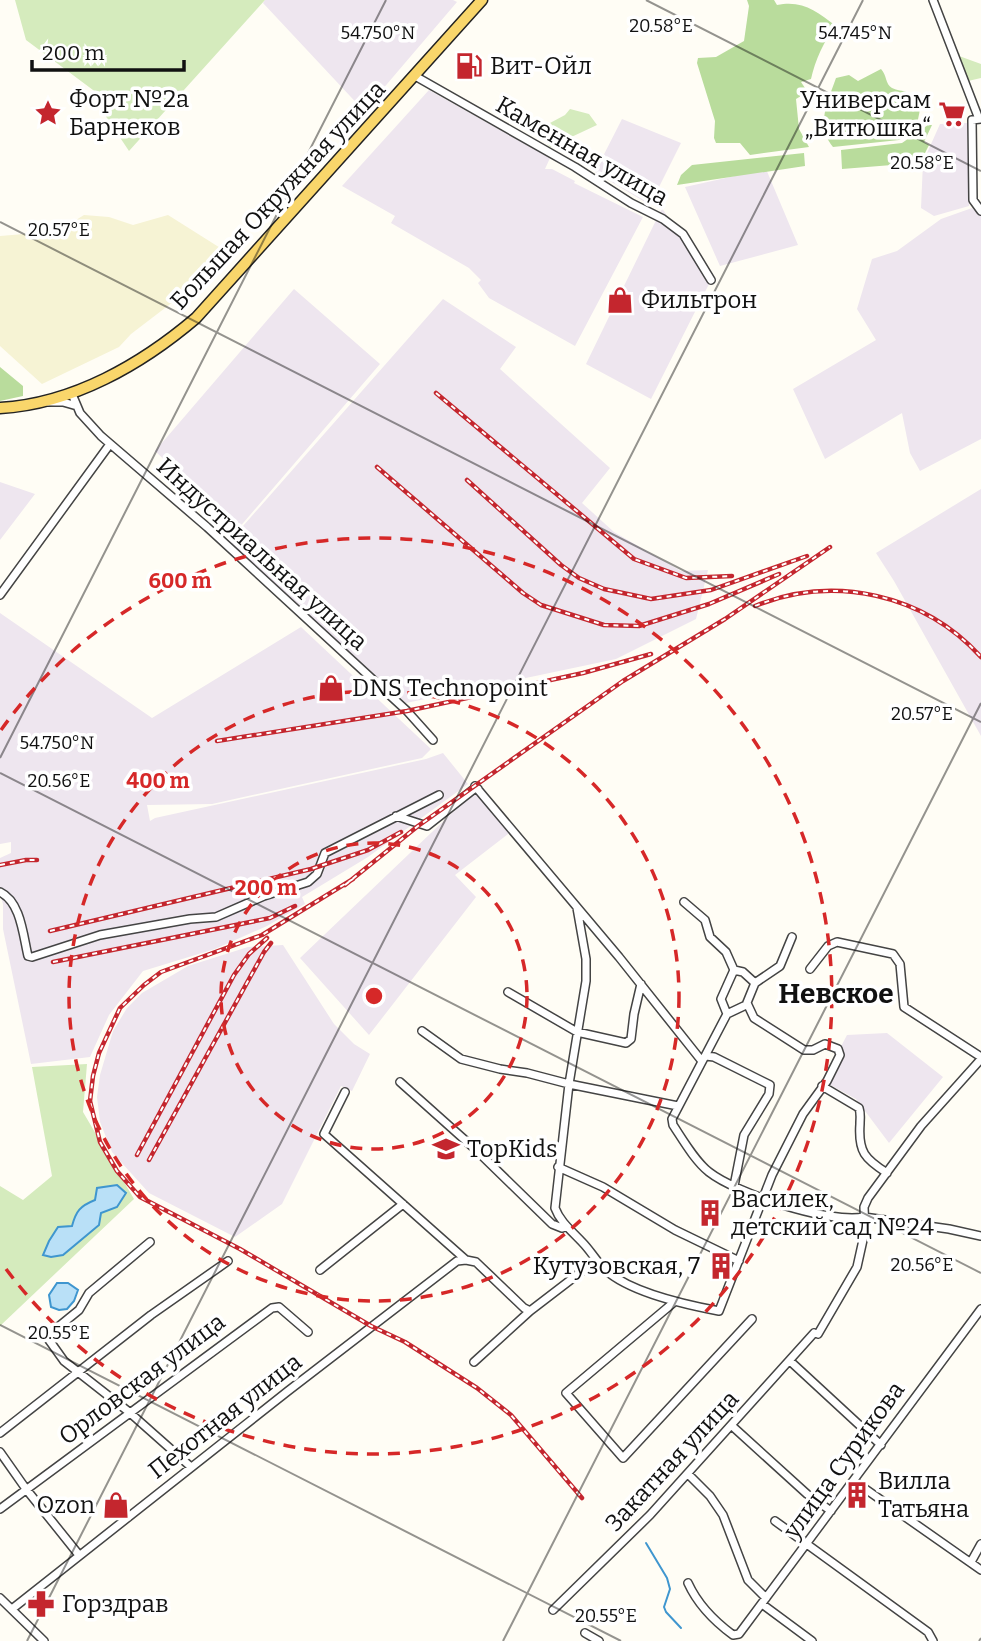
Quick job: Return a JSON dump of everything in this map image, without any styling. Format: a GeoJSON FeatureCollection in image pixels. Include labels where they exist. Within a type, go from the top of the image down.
{"type":"FeatureCollection","features":[{"type":"Feature","properties":{"kind":"main road","name":"Большая Окружная улица"},"geometry":{"type":"LineString","coordinates":[[0,408],[72,394],[154,350],[197,317],[482,0]]}},
{"type":"Feature","properties":{"kind":"street"},"geometry":{"type":"LineString","coordinates":[[933,0],[980,119],[972,120],[972,191],[973,200],[981,211]]}},
{"type":"Feature","properties":{"kind":"street","name":"Каменная улица"},"geometry":{"type":"LineString","coordinates":[[415,76],[575,167],[631,203],[663,219],[683,234],[711,280]]}},
{"type":"Feature","properties":{"kind":"street","name":"Индустриальная улица"},"geometry":{"type":"LineString","coordinates":[[72,394],[88,424],[215,534],[407,711],[433,740]]}},
{"type":"Feature","properties":{"kind":"street"},"geometry":{"type":"LineString","coordinates":[[44,401],[77,406]]}},
{"type":"Feature","properties":{"kind":"street"},"geometry":{"type":"LineString","coordinates":[[0,594],[110,444]]}},
{"type":"Feature","properties":{"kind":"street"},"geometry":{"type":"LineString","coordinates":[[396,816],[427,826],[476,788],[704,1058],[770,1085],[769,1094],[744,1135],[734,1186]]}},
{"type":"Feature","properties":{"kind":"street"},"geometry":{"type":"LineString","coordinates":[[0,892],[10,898],[14,906],[28,956],[32,957],[100,935],[216,917],[264,896],[308,883],[317,874],[325,853],[439,795]]}},
{"type":"Feature","properties":{"kind":"street"},"geometry":{"type":"LineString","coordinates":[[684,902],[705,920],[710,937],[726,952],[734,970],[720,999],[727,1014]]}},
{"type":"Feature","properties":{"kind":"street"},"geometry":{"type":"LineString","coordinates":[[577,908],[586,959],[586,981],[569,1084],[555,1208],[566,1226],[596,1256],[598,1263],[616,1277],[673,1303],[719,1311],[772,1175],[787,1144],[838,1061],[838,1049],[825,1044],[813,1050],[804,1050],[754,1018],[747,1003]]}},
{"type":"Feature","properties":{"kind":"street"},"geometry":{"type":"LineString","coordinates":[[792,937],[780,966],[755,983],[747,1003],[740,1010],[727,1014],[678,1106],[672,1119],[673,1125],[707,1171],[764,1199],[853,1219],[864,1217],[981,1236]]}},
{"type":"Feature","properties":{"kind":"street"},"geometry":{"type":"LineString","coordinates":[[810,970],[828,946],[837,942],[893,954],[900,964],[904,1007],[981,1058]]}},
{"type":"Feature","properties":{"kind":"street"},"geometry":{"type":"LineString","coordinates":[[734,970],[743,972],[755,983]]}},
{"type":"Feature","properties":{"kind":"street"},"geometry":{"type":"LineString","coordinates":[[508,992],[577,1032],[629,1042],[641,984]]}},
{"type":"Feature","properties":{"kind":"street"},"geometry":{"type":"LineString","coordinates":[[422,1031],[461,1059],[678,1106]]}},
{"type":"Feature","properties":{"kind":"street","name":"Закатная улица"},"geometry":{"type":"LineString","coordinates":[[553,1610],[603,1563],[688,1474],[816,1333],[857,1267],[865,1231],[864,1207],[868,1198],[921,1126],[981,1058]]}},
{"type":"Feature","properties":{"kind":"street"},"geometry":{"type":"LineString","coordinates":[[400,1082],[475,1149],[552,1224],[562,1228],[566,1226]]}},
{"type":"Feature","properties":{"kind":"street"},"geometry":{"type":"LineString","coordinates":[[822,1086],[859,1108],[863,1154],[869,1162],[887,1173]]}},
{"type":"Feature","properties":{"kind":"street"},"geometry":{"type":"LineString","coordinates":[[345,1092],[324,1134],[466,1259],[476,1262],[530,1311]]}},
{"type":"Feature","properties":{"kind":"street"},"geometry":{"type":"LineString","coordinates":[[558,1167],[603,1187],[675,1230],[739,1261]]}},
{"type":"Feature","properties":{"kind":"street"},"geometry":{"type":"LineString","coordinates":[[320,1270],[403,1204]]}},
{"type":"Feature","properties":{"kind":"street"},"geometry":{"type":"LineString","coordinates":[[150,1242],[89,1293],[79,1310],[49,1336],[54,1349],[79,1373],[129,1412],[191,1467]]}},
{"type":"Feature","properties":{"kind":"street","name":"Пехотная улица"},"geometry":{"type":"LineString","coordinates":[[12,1609],[370,1326],[457,1261],[466,1259]]}},
{"type":"Feature","properties":{"kind":"street"},"geometry":{"type":"LineString","coordinates":[[0,1433],[151,1315],[228,1261]]}},
{"type":"Feature","properties":{"kind":"street"},"geometry":{"type":"LineString","coordinates":[[474,1362],[530,1311],[590,1265],[598,1263]]}},
{"type":"Feature","properties":{"kind":"street"},"geometry":{"type":"LineString","coordinates":[[673,1303],[566,1393],[623,1458],[752,1319]]}},
{"type":"Feature","properties":{"kind":"street","name":"Орловская улица"},"geometry":{"type":"LineString","coordinates":[[0,1509],[272,1308],[279,1307],[308,1332]]}},
{"type":"Feature","properties":{"kind":"street","name":"улица Сурикова"},"geometry":{"type":"LineString","coordinates":[[688,1583],[696,1601],[724,1629],[733,1635],[739,1634],[980,1311]]}},
{"type":"Feature","properties":{"kind":"street"},"geometry":{"type":"LineString","coordinates":[[790,1361],[881,1445]]}},
{"type":"Feature","properties":{"kind":"street"},"geometry":{"type":"LineString","coordinates":[[731,1425],[807,1494],[831,1511]]}},
{"type":"Feature","properties":{"kind":"street"},"geometry":{"type":"LineString","coordinates":[[0,1452],[79,1555]]}},
{"type":"Feature","properties":{"kind":"street"},"geometry":{"type":"LineString","coordinates":[[688,1474],[710,1496],[723,1515],[748,1580],[764,1601],[812,1641]]}},
{"type":"Feature","properties":{"kind":"street"},"geometry":{"type":"LineString","coordinates":[[855,1481],[981,1570]]}},
{"type":"Feature","properties":{"kind":"street"},"geometry":{"type":"LineString","coordinates":[[775,1521],[928,1632],[933,1641]]}},
{"type":"Feature","properties":{"kind":"street"},"geometry":{"type":"LineString","coordinates":[[971,1562],[981,1544]]}},
{"type":"Feature","properties":{"kind":"street"},"geometry":{"type":"LineString","coordinates":[[0,1598],[44,1641]]}},
{"type":"Feature","properties":{"kind":"street"},"geometry":{"type":"LineString","coordinates":[[585,1633],[598,1641]]}},
{"type":"Feature","properties":{"kind":"shaded area"},"geometry":{"type":"Polygon","coordinates":[[[265,0],[457,2],[364,111],[263,3],[265,0]]]}},
{"type":"Feature","properties":{"kind":"shaded area"},"geometry":{"type":"Polygon","coordinates":[[[429,90],[550,158],[545,169],[552,169],[575,181],[574,183],[643,217],[575,346],[489,298],[478,283],[481,280],[469,268],[391,223],[395,216],[342,186],[429,90]]]}},
{"type":"Feature","properties":{"kind":"shaded area"},"geometry":{"type":"Polygon","coordinates":[[[622,119],[681,143],[650,205],[595,172],[622,119]]]}},
{"type":"Feature","properties":{"kind":"shaded area"},"geometry":{"type":"Polygon","coordinates":[[[967,123],[969,206],[934,216],[921,208],[923,162],[940,124],[967,123]]]}},
{"type":"Feature","properties":{"kind":"shaded area"},"geometry":{"type":"Polygon","coordinates":[[[766,169],[798,245],[720,266],[685,187],[766,169]]]}},
{"type":"Feature","properties":{"kind":"shaded area"},"geometry":{"type":"Polygon","coordinates":[[[662,208],[710,282],[651,399],[586,364],[662,208]]]}},
{"type":"Feature","properties":{"kind":"shaded area"},"geometry":{"type":"Polygon","coordinates":[[[972,208],[981,216],[981,439],[920,471],[910,453],[902,413],[825,459],[793,389],[876,340],[857,309],[872,259],[897,251],[941,219],[972,208]]]}},
{"type":"Feature","properties":{"kind":"shaded area"},"geometry":{"type":"Polygon","coordinates":[[[84,215],[109,217],[133,225],[168,215],[233,256],[131,334],[119,347],[42,384],[0,346],[0,236],[24,234],[37,238],[52,235],[84,215]]]}},
{"type":"Feature","properties":{"kind":"shaded area"},"geometry":{"type":"Polygon","coordinates":[[[294,289],[380,364],[238,529],[155,451],[294,289]]]}},
{"type":"Feature","properties":{"kind":"shaded area"},"geometry":{"type":"Polygon","coordinates":[[[443,299],[516,347],[500,369],[610,468],[582,503],[614,532],[681,571],[708,570],[696,619],[616,659],[406,703],[229,542],[443,299]]]}},
{"type":"Feature","properties":{"kind":"shaded area"},"geometry":{"type":"Polygon","coordinates":[[[0,482],[35,494],[0,540],[0,482]]]}},
{"type":"Feature","properties":{"kind":"shaded area"},"geometry":{"type":"Polygon","coordinates":[[[981,489],[981,736],[876,553],[981,489]]]}},
{"type":"Feature","properties":{"kind":"shaded area"},"geometry":{"type":"Polygon","coordinates":[[[0,613],[152,718],[301,627],[431,749],[422,758],[212,804],[147,805],[150,821],[426,759],[443,753],[468,784],[368,857],[302,897],[305,904],[267,926],[215,949],[143,971],[109,1015],[90,1057],[31,1064],[3,929],[3,904],[0,894],[0,858],[11,853],[11,842],[0,844],[0,613]]]}},
{"type":"Feature","properties":{"kind":"shaded area"},"geometry":{"type":"Polygon","coordinates":[[[476,790],[512,831],[455,875],[476,897],[369,1035],[300,958],[476,790]]]}},
{"type":"Feature","properties":{"kind":"shaded area"},"geometry":{"type":"Polygon","coordinates":[[[283,945],[334,1024],[354,1044],[370,1054],[352,1091],[341,1086],[282,1204],[235,1237],[149,1193],[112,1152],[100,1122],[97,1097],[100,1075],[113,1031],[127,1008],[142,993],[188,966],[248,947],[283,945]]]}},
{"type":"Feature","properties":{"kind":"shaded area"},"geometry":{"type":"Polygon","coordinates":[[[887,1033],[943,1077],[889,1143],[856,1099],[823,1081],[847,1035],[887,1033]]]}},
{"type":"Feature","properties":{"kind":"green space"},"geometry":{"type":"Polygon","coordinates":[[[15,0],[265,0],[129,151],[101,109],[97,93],[26,40],[15,0]]]}},
{"type":"Feature","properties":{"kind":"green space"},"geometry":{"type":"Polygon","coordinates":[[[747,0],[774,0],[777,5],[802,5],[836,26],[820,51],[811,79],[801,82],[805,88],[796,99],[799,129],[809,147],[750,155],[740,143],[716,143],[715,121],[697,63],[698,58],[716,57],[744,41],[749,6],[747,0]]]}},
{"type":"Feature","properties":{"kind":"green space"},"geometry":{"type":"Polygon","coordinates":[[[960,53],[959,56],[981,64],[981,78],[968,81],[957,55],[960,53]]]}},
{"type":"Feature","properties":{"kind":"green space"},"geometry":{"type":"Polygon","coordinates":[[[881,69],[890,86],[911,93],[917,99],[920,107],[918,131],[899,140],[833,147],[825,131],[824,122],[836,78],[849,75],[858,81],[881,69]]]}},
{"type":"Feature","properties":{"kind":"green space"},"geometry":{"type":"Polygon","coordinates":[[[570,109],[589,114],[597,125],[550,147],[542,138],[550,123],[570,109]]]}},
{"type":"Feature","properties":{"kind":"green space"},"geometry":{"type":"Polygon","coordinates":[[[932,125],[924,142],[929,145],[917,163],[842,169],[841,150],[902,143],[932,125]]]}},
{"type":"Feature","properties":{"kind":"green space"},"geometry":{"type":"Polygon","coordinates":[[[804,153],[805,166],[677,185],[681,175],[692,165],[804,153]]]}},
{"type":"Feature","properties":{"kind":"green space"},"geometry":{"type":"Polygon","coordinates":[[[0,367],[23,386],[23,396],[0,401],[0,367]]]}},
{"type":"Feature","properties":{"kind":"green space"},"geometry":{"type":"Polygon","coordinates":[[[87,1064],[83,1112],[134,1199],[0,1326],[0,1186],[23,1200],[52,1176],[32,1067],[87,1064]]]}},
{"type":"Feature","properties":{"kind":"water"},"geometry":{"type":"Polygon","coordinates":[[[117,1185],[126,1193],[117,1207],[101,1213],[99,1225],[63,1255],[43,1255],[58,1227],[72,1226],[79,1210],[95,1200],[97,1188],[117,1185]]]}},
{"type":"Feature","properties":{"kind":"water"},"geometry":{"type":"Polygon","coordinates":[[[57,1283],[68,1283],[78,1290],[67,1309],[51,1307],[49,1295],[57,1283]]]}},
{"type":"Feature","properties":{"kind":"waterway"},"geometry":{"type":"LineString","coordinates":[[646,1543],[667,1578],[670,1589],[664,1607],[666,1612],[681,1628]]}},
{"type":"Feature","properties":{"kind":"railway"},"geometry":{"type":"LineString","coordinates":[[436,393],[634,559],[686,578],[732,576]]}},
{"type":"Feature","properties":{"kind":"railway"},"geometry":{"type":"LineString","coordinates":[[377,467],[523,593],[541,605],[604,625],[639,626],[709,604],[779,574]]}},
{"type":"Feature","properties":{"kind":"railway"},"geometry":{"type":"LineString","coordinates":[[467,480],[561,565],[579,578],[604,589],[651,599],[711,590],[807,556]]}},
{"type":"Feature","properties":{"kind":"railway"},"geometry":{"type":"LineString","coordinates":[[345,885],[418,826],[623,681],[725,619],[830,547]]}},
{"type":"Feature","properties":{"kind":"railway"},"geometry":{"type":"LineString","coordinates":[[755,606],[785,596],[816,592],[846,591],[876,596],[933,618],[958,635],[981,657]]}},
{"type":"Feature","properties":{"kind":"railway"},"geometry":{"type":"LineString","coordinates":[[217,741],[407,711],[583,673],[651,654]]}},
{"type":"Feature","properties":{"kind":"railway"},"geometry":{"type":"LineString","coordinates":[[50,931],[311,869],[368,850],[401,832]]}},
{"type":"Feature","properties":{"kind":"railway"},"geometry":{"type":"LineString","coordinates":[[0,865],[37,860]]}},
{"type":"Feature","properties":{"kind":"railway"},"geometry":{"type":"LineString","coordinates":[[353,879],[262,935],[161,972],[120,1008],[99,1053],[93,1076],[90,1101],[100,1142],[117,1171],[140,1197],[240,1249],[371,1326],[405,1342],[477,1388],[511,1415],[582,1498]]}},
{"type":"Feature","properties":{"kind":"railway"},"geometry":{"type":"LineString","coordinates":[[53,962],[270,918],[295,906]]}},
{"type":"Feature","properties":{"kind":"railway"},"geometry":{"type":"LineString","coordinates":[[137,1155],[234,975],[249,954],[267,938]]}},
{"type":"Feature","properties":{"kind":"railway"},"geometry":{"type":"LineString","coordinates":[[149,1160],[271,943]]}},
{"type":"Feature","properties":{"kind":"place","name":"Вит-Ойл"},"geometry":{"type":"Point","coordinates":[469,66]}},
{"type":"Feature","properties":{"kind":"place","name":"Форт №2а Барнеков"},"geometry":{"type":"Point","coordinates":[48,113]}},
{"type":"Feature","properties":{"kind":"place","name":"Универсам „Витюшка“"},"geometry":{"type":"Point","coordinates":[952,114]}},
{"type":"Feature","properties":{"kind":"place","name":"Фильтрон"},"geometry":{"type":"Point","coordinates":[620,300]}},
{"type":"Feature","properties":{"kind":"place","name":"DNS Technopoint"},"geometry":{"type":"Point","coordinates":[331,688]}},
{"type":"Feature","properties":{"kind":"place","name":"TopKids"},"geometry":{"type":"Point","coordinates":[446,1149]}},
{"type":"Feature","properties":{"kind":"place","name":"Василек, детский сад №24"},"geometry":{"type":"Point","coordinates":[710,1213]}},
{"type":"Feature","properties":{"kind":"place","name":"Кутузовская, 7"},"geometry":{"type":"Point","coordinates":[721,1266]}},
{"type":"Feature","properties":{"kind":"place","name":"Вилла Татьяна"},"geometry":{"type":"Point","coordinates":[857,1495]}},
{"type":"Feature","properties":{"kind":"place","name":"Ozon"},"geometry":{"type":"Point","coordinates":[116,1505]}},
{"type":"Feature","properties":{"kind":"place","name":"Горздрав"},"geometry":{"type":"Point","coordinates":[41,1604]}},
{"type":"Feature","properties":{"kind":"district","name":"Невское"},"geometry":{"type":"Point","coordinates":[836,993]}}]}
